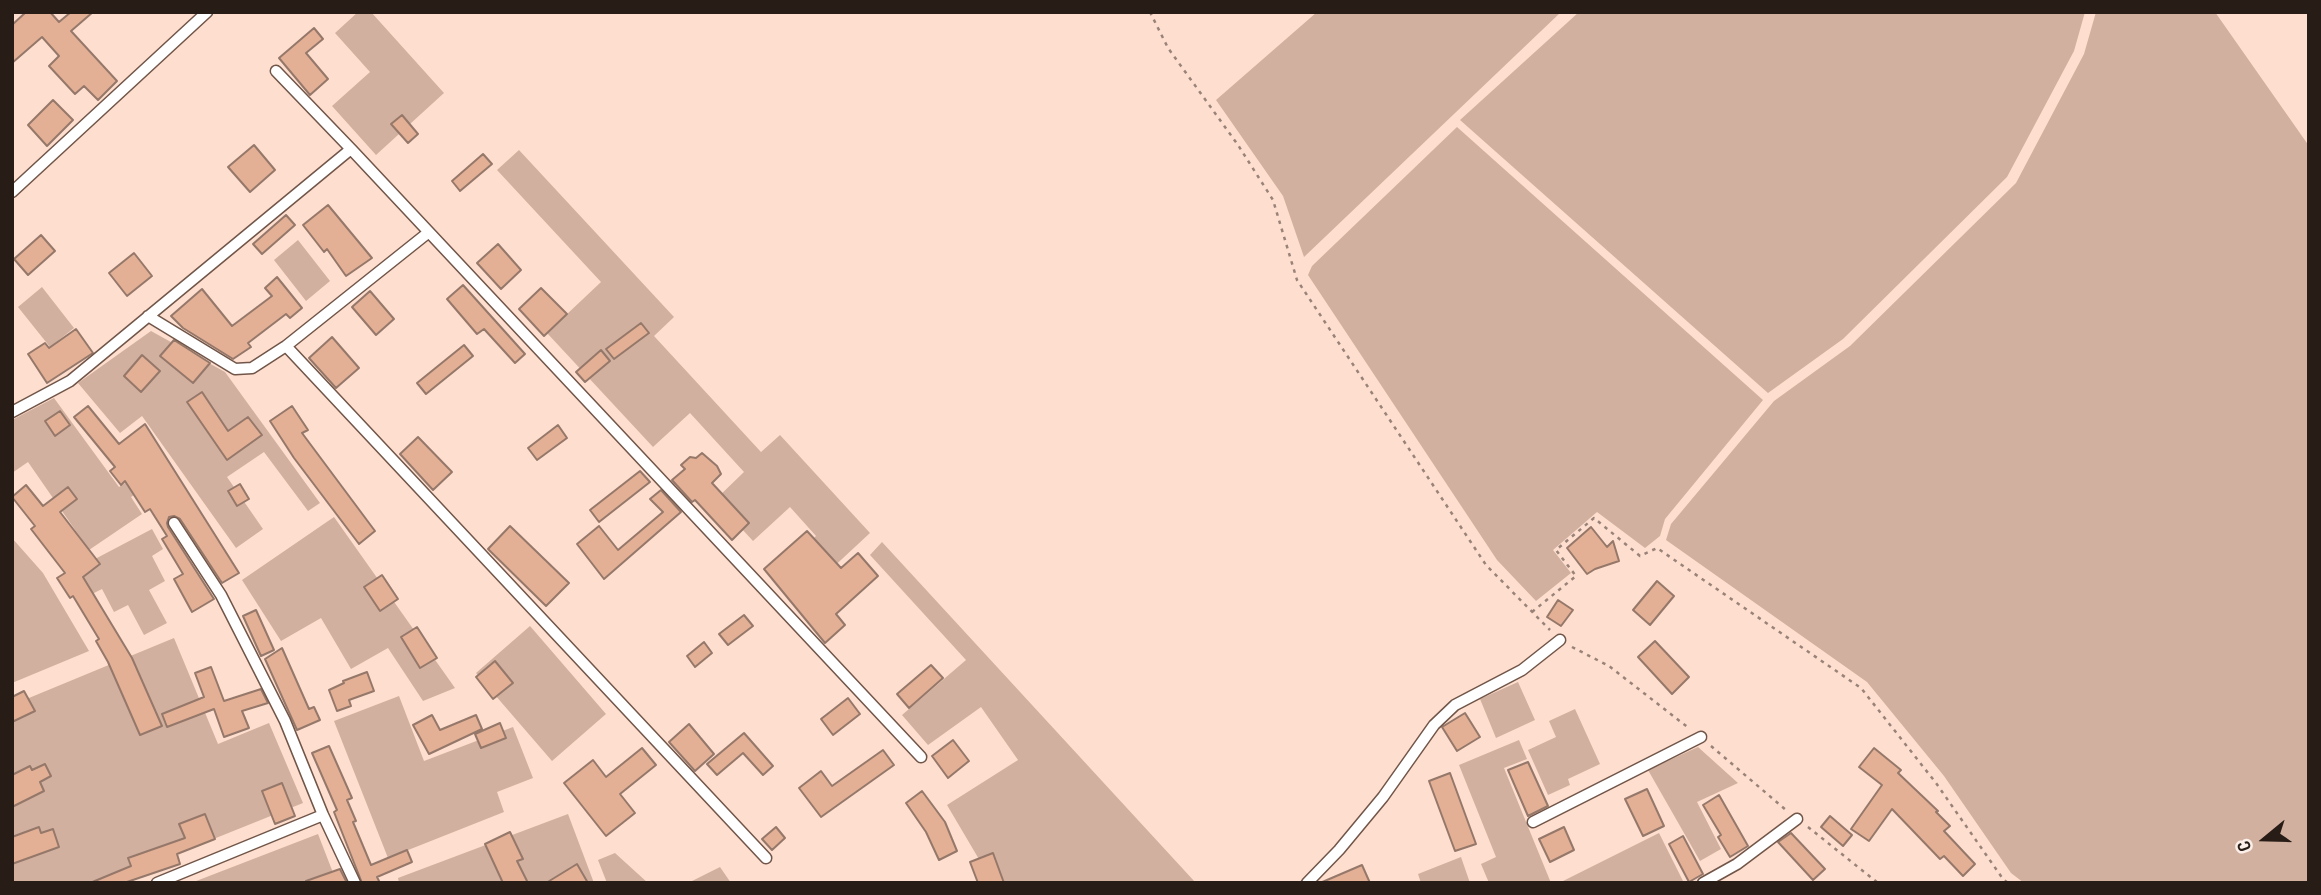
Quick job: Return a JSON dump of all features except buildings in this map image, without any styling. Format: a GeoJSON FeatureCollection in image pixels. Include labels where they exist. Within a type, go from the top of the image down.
{"type":"FeatureCollection","features":[{"type":"Feature","properties":{"kind":"lane"},"geometry":{"type":"LineString","coordinates":[[12,192],[207,12]]}},
{"type":"Feature","properties":{"kind":"lane"},"geometry":{"type":"LineString","coordinates":[[276,71],[921,757]]}},
{"type":"Feature","properties":{"kind":"lane"},"geometry":{"type":"LineString","coordinates":[[12,412],[70,381],[351,149]]}},
{"type":"Feature","properties":{"kind":"lane"},"geometry":{"type":"LineString","coordinates":[[148,316],[235,369],[252,368],[286,346],[429,232]]}},
{"type":"Feature","properties":{"kind":"lane"},"geometry":{"type":"LineString","coordinates":[[286,346],[765,858]]}},
{"type":"Feature","properties":{"kind":"lane"},"geometry":{"type":"LineString","coordinates":[[174,523],[221,595],[285,721],[323,815],[355,883]]}},
{"type":"Feature","properties":{"kind":"lane"},"geometry":{"type":"LineString","coordinates":[[1307,883],[1348,840],[1383,797],[1434,725],[1455,705],[1522,670],[1560,640]]}},
{"type":"Feature","properties":{"kind":"lane"},"geometry":{"type":"LineString","coordinates":[[1533,822],[1701,737]]}},
{"type":"Feature","properties":{"kind":"lane"},"geometry":{"type":"LineString","coordinates":[[158,883],[323,815]]}},
{"type":"Feature","properties":{"kind":"lane"},"geometry":{"type":"LineString","coordinates":[[1703,883],[1737,864],[1797,819]]}},
{"type":"Feature","properties":{"kind":"path"},"geometry":{"type":"LineString","coordinates":[[1150,12],[1168,48],[1238,145],[1273,200],[1297,281],[1486,565],[1560,640],[1609,666],[1701,737],[1797,819],[1878,883]]}},
{"type":"Feature","properties":{"kind":"path"},"geometry":{"type":"LineString","coordinates":[[1532,612],[1576,576],[1556,550],[1594,518],[1640,556],[1657,548],[1861,688],[1936,783],[2008,883]]}},
{"type":"Feature","properties":{"kind":"shaded area"},"geometry":{"type":"Polygon","coordinates":[[[358,12],[371,12],[444,93],[376,155],[332,106],[370,72],[335,33],[358,12]]]}},
{"type":"Feature","properties":{"kind":"shaded area"},"geometry":{"type":"Polygon","coordinates":[[[1317,12],[1561,12],[1304,257],[1283,196],[1216,100],[1317,12]]]}},
{"type":"Feature","properties":{"kind":"shaded area"},"geometry":{"type":"Polygon","coordinates":[[[1579,12],[2085,12],[2074,51],[2007,177],[1843,339],[1768,393],[1460,120],[1579,12]]]}},
{"type":"Feature","properties":{"kind":"shaded area"},"geometry":{"type":"Polygon","coordinates":[[[2096,12],[2215,12],[2309,146],[2309,883],[2024,883],[2011,873],[1944,776],[1867,682],[1666,540],[1671,524],[1774,401],[1850,346],[2016,183],[2084,54],[2096,12]]]}},
{"type":"Feature","properties":{"kind":"shaded area"},"geometry":{"type":"Polygon","coordinates":[[[1457,127],[1763,400],[1665,519],[1660,536],[1645,548],[1597,512],[1553,550],[1571,573],[1536,601],[1497,560],[1308,275],[1312,266],[1457,127]]]}},
{"type":"Feature","properties":{"kind":"shaded area"},"geometry":{"type":"Polygon","coordinates":[[[519,150],[674,317],[654,336],[761,452],[780,435],[870,533],[814,585],[790,560],[816,536],[790,507],[753,541],[715,500],[744,472],[690,413],[653,447],[547,333],[601,282],[497,170],[519,150]]]}},
{"type":"Feature","properties":{"kind":"shaded area"},"geometry":{"type":"Polygon","coordinates":[[[298,240],[330,281],[306,301],[274,260],[298,240]]]}},
{"type":"Feature","properties":{"kind":"shaded area"},"geometry":{"type":"Polygon","coordinates":[[[42,287],[74,328],[50,347],[18,307],[42,287]]]}},
{"type":"Feature","properties":{"kind":"shaded area"},"geometry":{"type":"Polygon","coordinates":[[[151,331],[225,372],[320,503],[308,511],[264,452],[227,477],[263,529],[236,548],[142,416],[120,433],[78,383],[151,331]]]}},
{"type":"Feature","properties":{"kind":"shaded area"},"geometry":{"type":"Polygon","coordinates":[[[54,398],[119,487],[145,470],[153,482],[131,497],[142,514],[89,550],[28,462],[12,473],[12,420],[54,398]]]}},
{"type":"Feature","properties":{"kind":"shaded area"},"geometry":{"type":"Polygon","coordinates":[[[334,517],[455,688],[423,701],[388,648],[351,669],[321,618],[281,641],[242,580],[334,517]]]}},
{"type":"Feature","properties":{"kind":"shaded area"},"geometry":{"type":"Polygon","coordinates":[[[152,529],[163,549],[152,556],[165,581],[149,590],[167,623],[144,635],[128,605],[114,612],[102,589],[90,595],[76,569],[152,529]]]}},
{"type":"Feature","properties":{"kind":"shaded area"},"geometry":{"type":"Polygon","coordinates":[[[12,538],[43,573],[89,651],[12,683],[12,538]]]}},
{"type":"Feature","properties":{"kind":"shaded area"},"geometry":{"type":"Polygon","coordinates":[[[882,542],[1195,882],[993,883],[947,805],[1018,760],[981,707],[928,745],[902,715],[966,660],[870,555],[882,542]]]}},
{"type":"Feature","properties":{"kind":"shaded area"},"geometry":{"type":"Polygon","coordinates":[[[530,626],[606,714],[552,761],[476,673],[530,626]]]}},
{"type":"Feature","properties":{"kind":"shaded area"},"geometry":{"type":"Polygon","coordinates":[[[174,638],[218,744],[269,723],[303,803],[104,883],[12,883],[12,705],[174,638]]]}},
{"type":"Feature","properties":{"kind":"shaded area"},"geometry":{"type":"Polygon","coordinates":[[[1518,682],[1535,720],[1496,738],[1480,699],[1518,682]]]}},
{"type":"Feature","properties":{"kind":"shaded area"},"geometry":{"type":"Polygon","coordinates":[[[399,696],[424,761],[513,727],[533,778],[497,792],[504,812],[388,858],[334,721],[399,696]]]}},
{"type":"Feature","properties":{"kind":"shaded area"},"geometry":{"type":"Polygon","coordinates":[[[1575,709],[1600,764],[1568,779],[1570,785],[1548,795],[1528,750],[1556,737],[1549,721],[1575,709]]]}},
{"type":"Feature","properties":{"kind":"shaded area"},"geometry":{"type":"Polygon","coordinates":[[[1519,740],[1527,759],[1504,768],[1551,883],[1489,883],[1481,864],[1496,857],[1459,765],[1519,740]]]}},
{"type":"Feature","properties":{"kind":"shaded area"},"geometry":{"type":"Polygon","coordinates":[[[1698,747],[1738,783],[1697,802],[1721,849],[1700,861],[1648,770],[1698,747]]]}},
{"type":"Feature","properties":{"kind":"shaded area"},"geometry":{"type":"Polygon","coordinates":[[[568,814],[594,883],[399,883],[398,878],[568,814]]]}},
{"type":"Feature","properties":{"kind":"shaded area"},"geometry":{"type":"Polygon","coordinates":[[[1659,833],[1684,883],[1559,883],[1659,833]]]}},
{"type":"Feature","properties":{"kind":"shaded area"},"geometry":{"type":"Polygon","coordinates":[[[318,834],[337,883],[191,883],[318,834]]]}},
{"type":"Feature","properties":{"kind":"shaded area"},"geometry":{"type":"Polygon","coordinates":[[[615,853],[648,883],[607,883],[598,860],[615,853]]]}},
{"type":"Feature","properties":{"kind":"shaded area"},"geometry":{"type":"Polygon","coordinates":[[[1461,857],[1470,883],[1421,883],[1418,874],[1461,857]]]}},
{"type":"Feature","properties":{"kind":"shaded area"},"geometry":{"type":"Polygon","coordinates":[[[720,867],[731,883],[688,883],[720,867]]]}}]}
